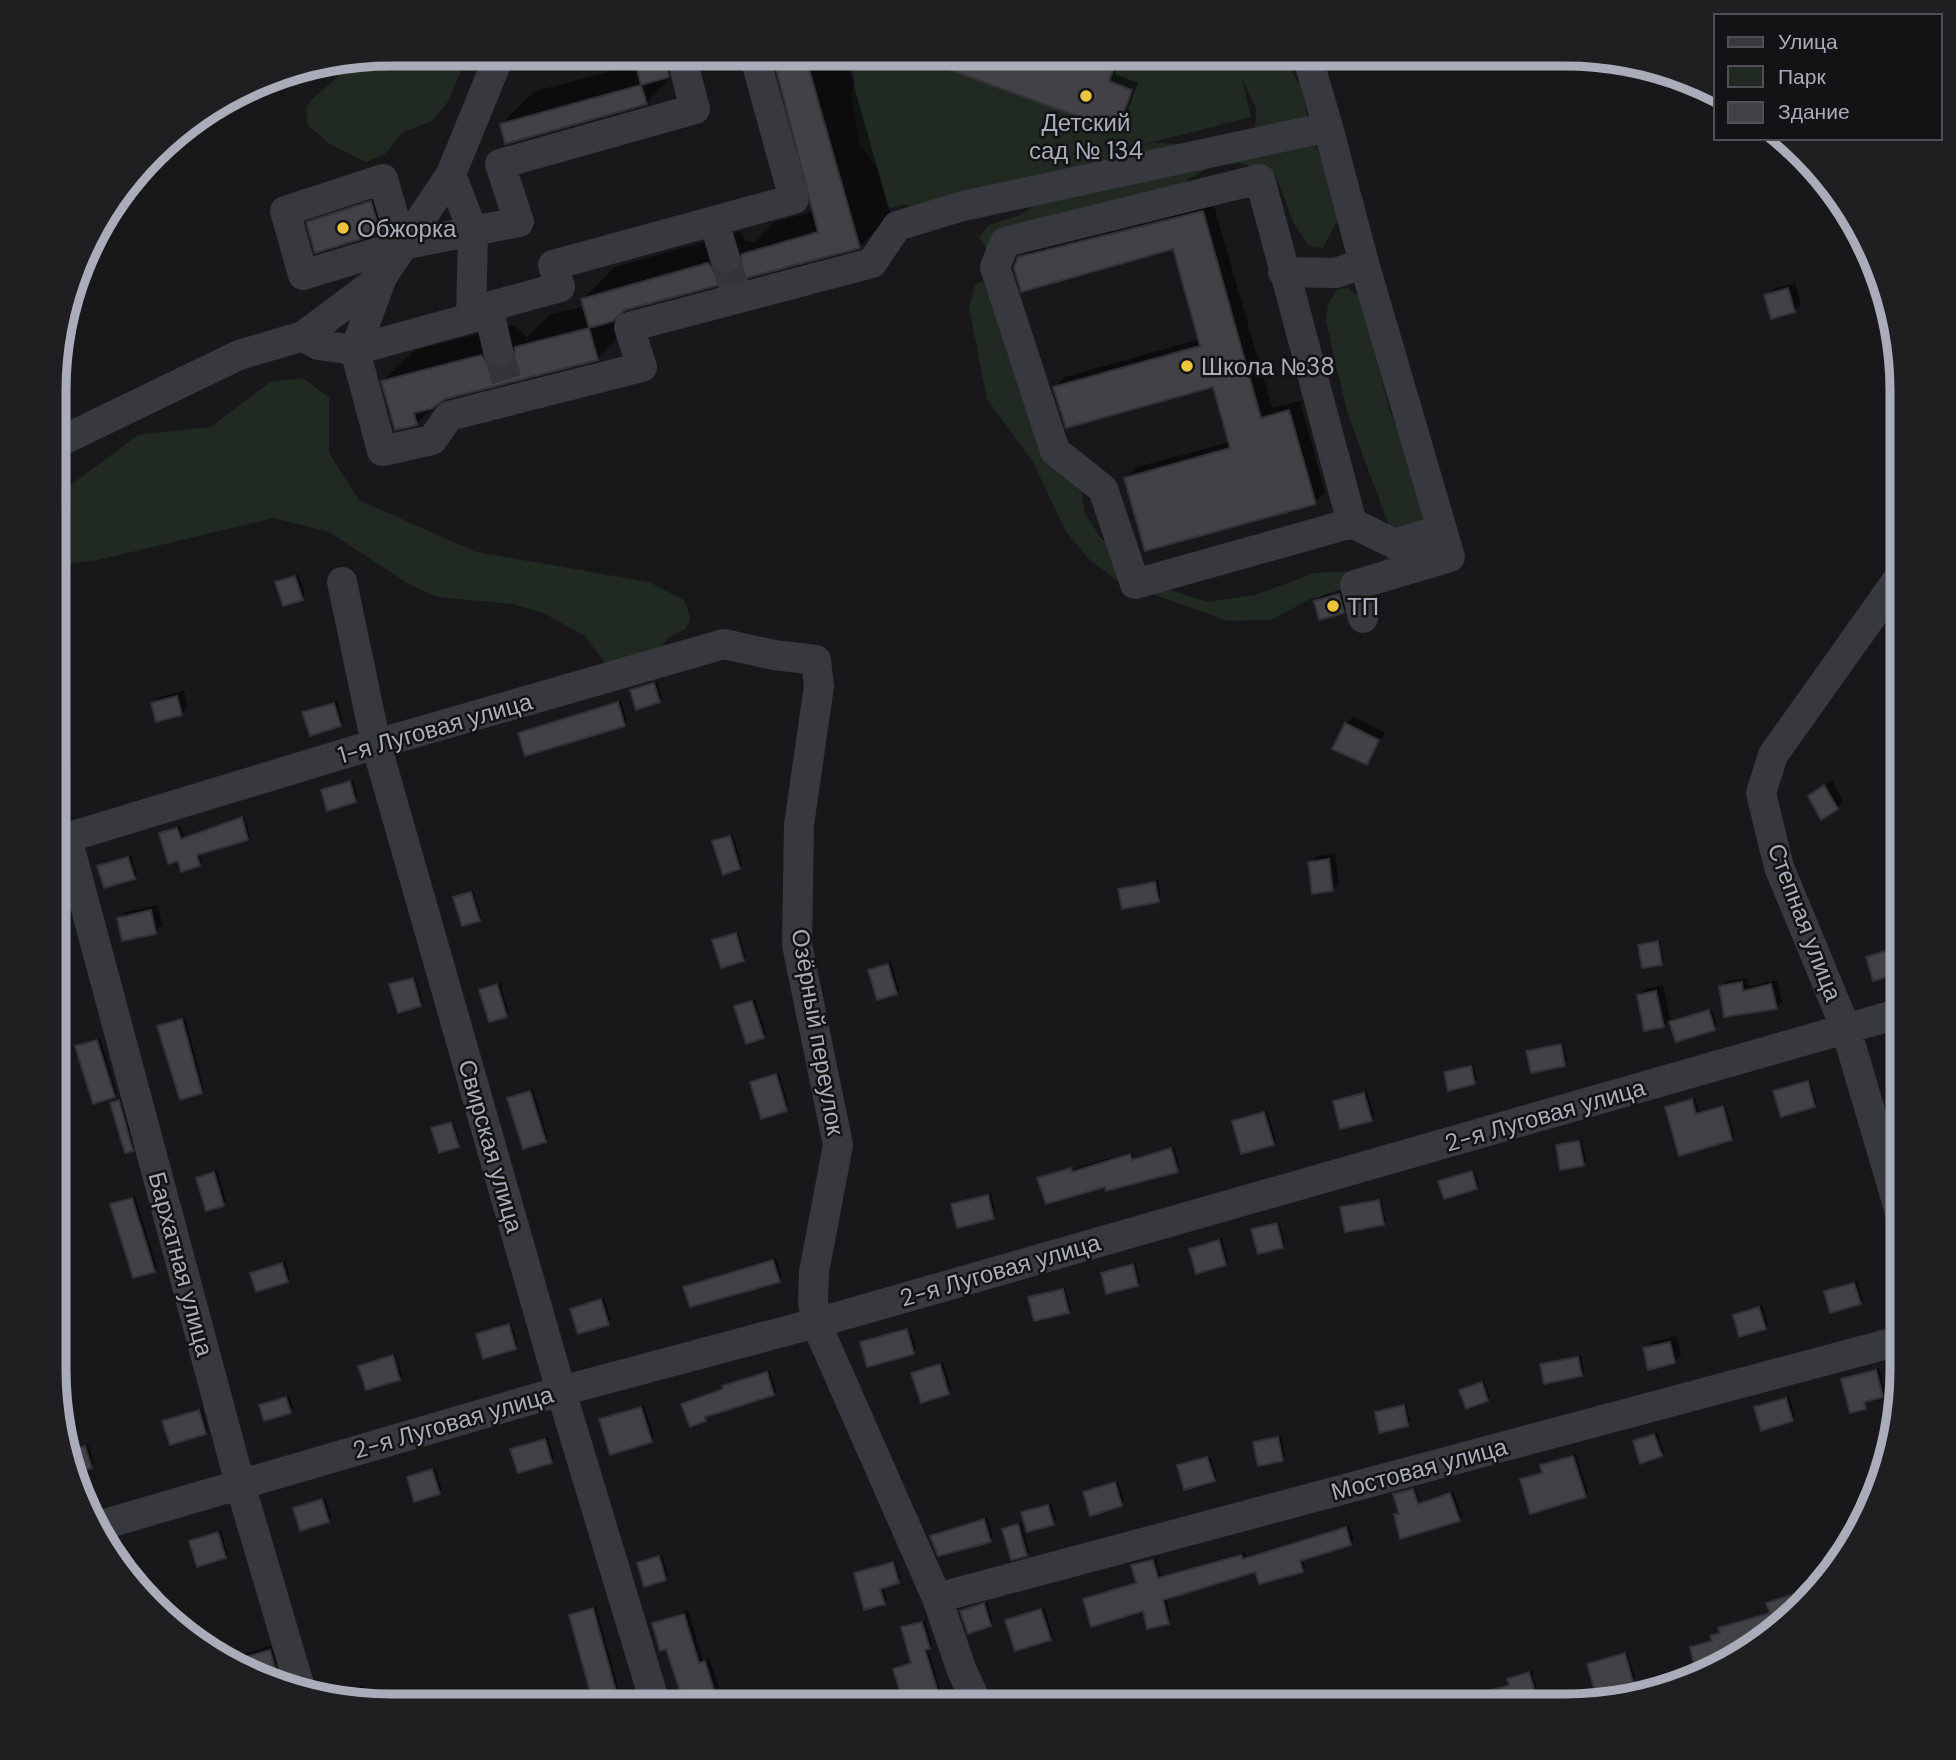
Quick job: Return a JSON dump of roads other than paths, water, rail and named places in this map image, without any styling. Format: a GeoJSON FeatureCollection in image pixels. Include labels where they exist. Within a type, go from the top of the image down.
{"type":"FeatureCollection","features":[{"type":"Feature","properties":{"kind":"street"},"geometry":{"type":"LineString","coordinates":[[495,66],[451,174],[382,277],[355,350],[382,451],[432,440],[449,416],[511,394],[642,367],[629,327],[736,293],[872,263],[897,226],[962,206],[1328,127]]}},
{"type":"Feature","properties":{"kind":"street"},"geometry":{"type":"LineString","coordinates":[[402,245],[519,222],[500,164],[695,109],[685,66]]}},
{"type":"Feature","properties":{"kind":"street"},"geometry":{"type":"LineString","coordinates":[[498,351],[488,306],[559,287],[554,265],[794,200],[757,66]]}},
{"type":"Feature","properties":{"kind":"street"},"geometry":{"type":"LineString","coordinates":[[1310,66],[1364,263],[1450,557],[1355,585],[1363,618]]}},
{"type":"Feature","properties":{"kind":"street"},"geometry":{"type":"LineString","coordinates":[[303,336],[318,345],[355,350],[471,317],[472,232],[451,174]]}},
{"type":"Feature","properties":{"kind":"street"},"geometry":{"type":"LineString","coordinates":[[1352,523],[1260,179],[1004,242],[995,267],[1055,451],[1103,489],[1135,584],[1352,523],[1395,544],[1441,529]]}},
{"type":"Feature","properties":{"kind":"street"},"geometry":{"type":"LineString","coordinates":[[714,221],[724,258]]}},
{"type":"Feature","properties":{"kind":"street"},"geometry":{"type":"LineString","coordinates":[[1283,272],[1336,272],[1364,263]]}},
{"type":"Feature","properties":{"kind":"street"},"geometry":{"type":"LineString","coordinates":[[66,439],[239,355],[303,336],[382,277]]}},
{"type":"Feature","properties":{"kind":"street","name":"Свирская улица"},"geometry":{"type":"LineString","coordinates":[[342,582],[376,744],[561,1391],[652,1694]]}},
{"type":"Feature","properties":{"kind":"street","name":"Степная улица"},"geometry":{"type":"LineString","coordinates":[[1890,590],[1773,755],[1761,793],[1779,867],[1846,1029],[1890,1178]]}},
{"type":"Feature","properties":{"kind":"street","name":"1-я Луговая улица"},"geometry":{"type":"LineString","coordinates":[[66,839],[376,744],[724,644],[816,660]]}},
{"type":"Feature","properties":{"kind":"street","name":"Озёрный переулок"},"geometry":{"type":"LineString","coordinates":[[816,660],[819,685],[799,825],[797,945],[838,1145],[814,1272],[816,1323],[937,1598],[973,1694]]}},
{"type":"Feature","properties":{"kind":"street","name":"Бархатная улица"},"geometry":{"type":"LineString","coordinates":[[66,854],[240,1484],[297,1679]]}},
{"type":"Feature","properties":{"kind":"street","name":"2-я Луговая улица"},"geometry":{"type":"LineString","coordinates":[[106,1524],[561,1391],[816,1323],[1890,1016]]}},
{"type":"Feature","properties":{"kind":"street","name":"Мостовая улица"},"geometry":{"type":"LineString","coordinates":[[937,1598],[1890,1343]]}},
{"type":"Feature","properties":{"kind":"tunnel"},"geometry":{"type":"LineString","coordinates":[[725,258],[734,287]]}},
{"type":"Feature","properties":{"kind":"tunnel"},"geometry":{"type":"LineString","coordinates":[[498,351],[509,388]]}},
{"type":"Feature","properties":{"kind":"place","name":"Детский сад № 134"},"geometry":{"type":"Point","coordinates":[1086,96]}},
{"type":"Feature","properties":{"kind":"place","name":"Обжорка"},"geometry":{"type":"Point","coordinates":[343,228]}},
{"type":"Feature","properties":{"kind":"place","name":"Школа №38"},"geometry":{"type":"Point","coordinates":[1187,366]}},
{"type":"Feature","properties":{"kind":"place","name":"ТП"},"geometry":{"type":"Point","coordinates":[1333,606]}}]}
